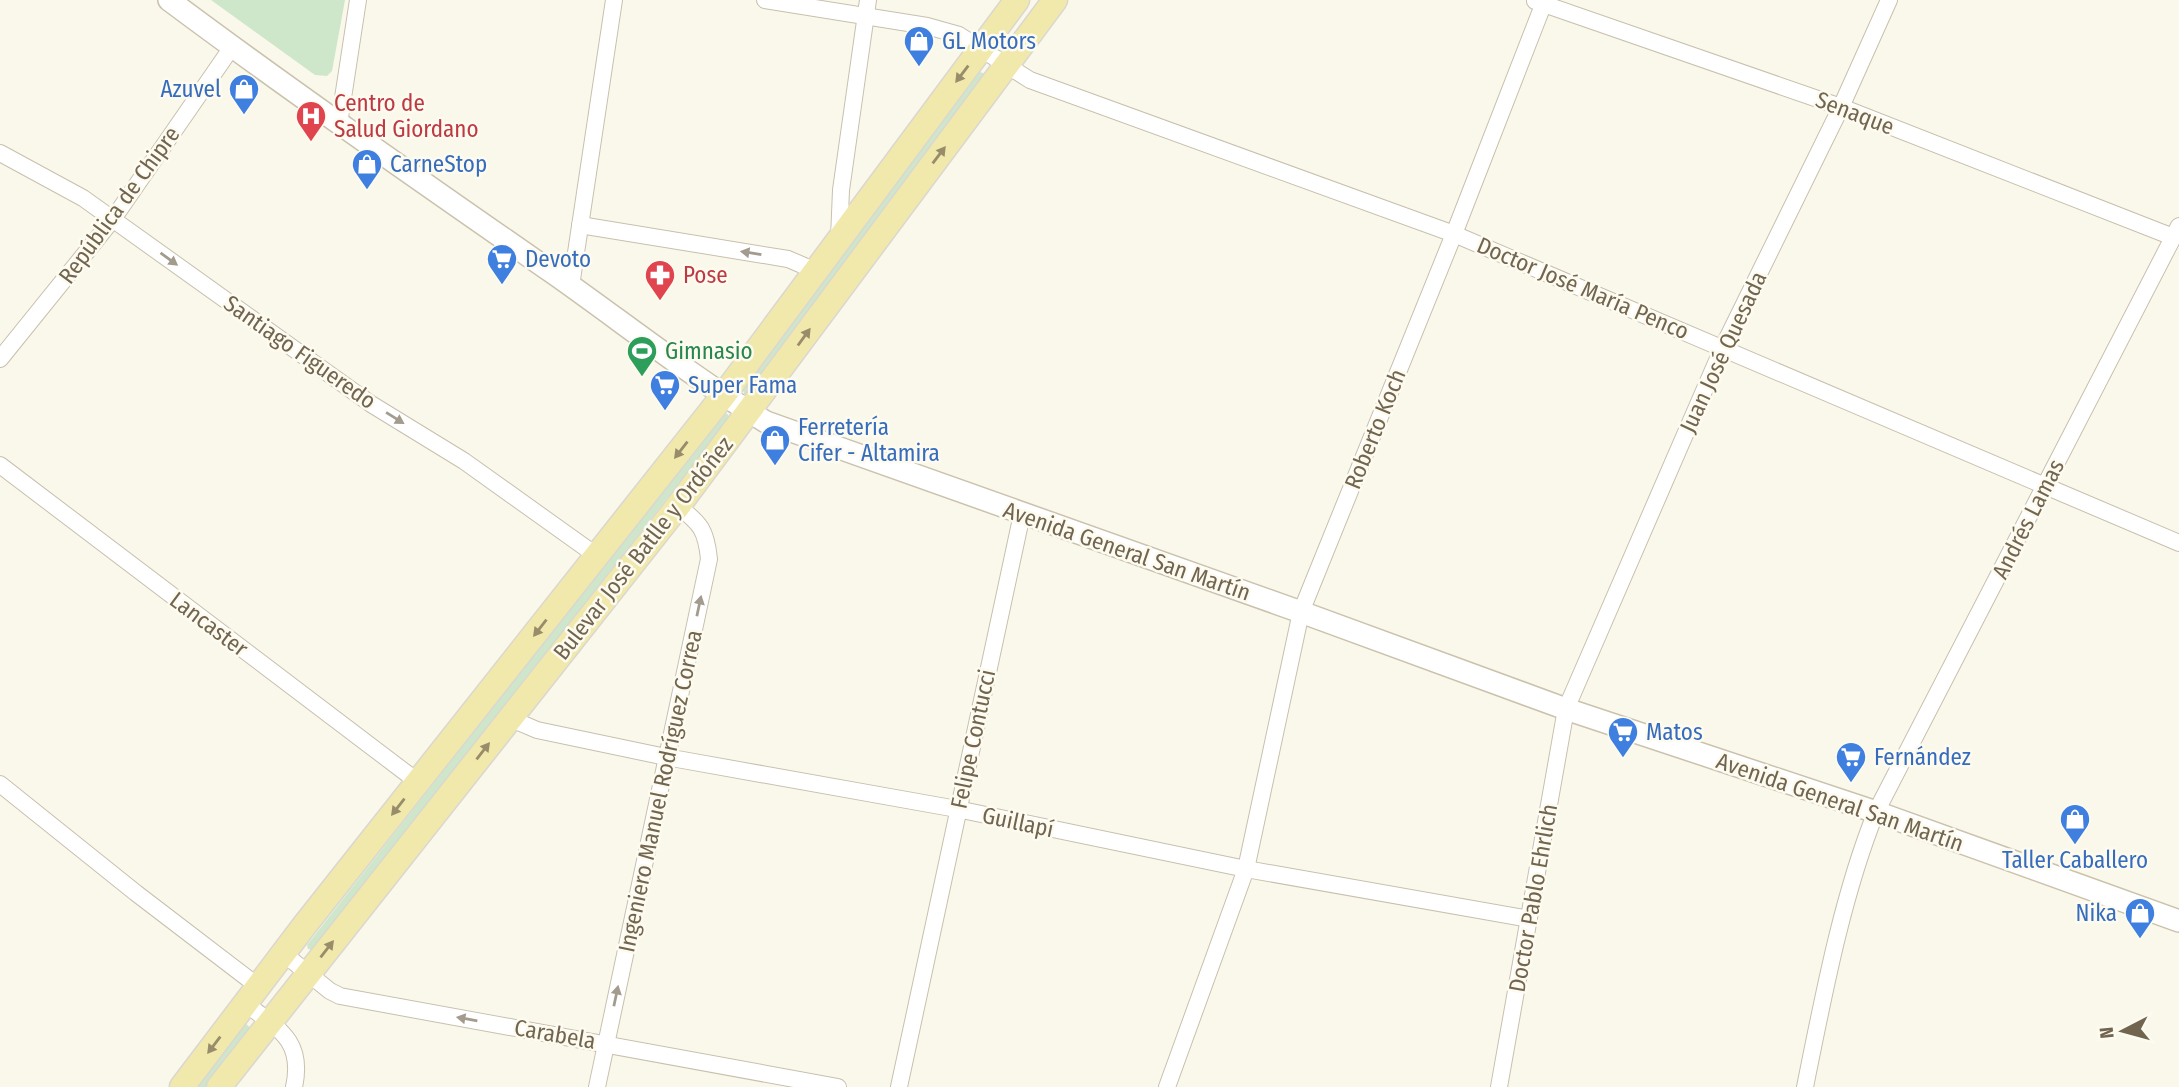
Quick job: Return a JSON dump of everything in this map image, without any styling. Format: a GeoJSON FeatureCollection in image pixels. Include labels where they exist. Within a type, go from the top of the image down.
{"type":"FeatureCollection","features":[{"type":"Feature","properties":{"kind":"main road","name":"Avenida General San Martín"},"geometry":{"type":"LineString","coordinates":[[169,0],[723,396],[778,428],[1301,612],[1566,709],[1876,812],[2179,921]]}},
{"type":"Feature","properties":{"kind":"main road","name":"Bulevar José Batlle y Ordóñez"},"geometry":{"type":"LineString","coordinates":[[182,1087],[418,782],[723,396],[1017,0]]}},
{"type":"Feature","properties":{"kind":"main road","name":"Bulevar José Batlle y Ordóñez"},"geometry":{"type":"LineString","coordinates":[[219,1087],[678,506],[1055,0]]}},
{"type":"Feature","properties":{"kind":"street"},"geometry":{"type":"LineString","coordinates":[[339,124],[358,0]]}},
{"type":"Feature","properties":{"kind":"street"},"geometry":{"type":"LineString","coordinates":[[571,286],[614,0]]}},
{"type":"Feature","properties":{"kind":"street","name":"Doctor José María Penco"},"geometry":{"type":"LineString","coordinates":[[765,0],[867,8],[959,35],[1030,80],[1454,234],[2179,543]]}},
{"type":"Feature","properties":{"kind":"street","name":"Juan José Quesada"},"geometry":{"type":"LineString","coordinates":[[1566,709],[1723,347],[1841,107],[1889,0]]}},
{"type":"Feature","properties":{"kind":"street","name":"Senaque"},"geometry":{"type":"LineString","coordinates":[[1540,2],[1841,107],[2176,231]]}},
{"type":"Feature","properties":{"kind":"street","name":"Roberto Koch"},"geometry":{"type":"LineString","coordinates":[[1167,1087],[1246,869],[1301,612],[1454,234],[1540,2]]}},
{"type":"Feature","properties":{"kind":"street"},"geometry":{"type":"LineString","coordinates":[[839,238],[841,190],[867,8]]}},
{"type":"Feature","properties":{"kind":"street","name":"República de Chipre"},"geometry":{"type":"LineString","coordinates":[[0,359],[113,219],[232,47]]}},
{"type":"Feature","properties":{"kind":"street","name":"Santiago Figueredo"},"geometry":{"type":"LineString","coordinates":[[0,153],[83,198],[371,404],[464,461],[597,556]]}},
{"type":"Feature","properties":{"kind":"street"},"geometry":{"type":"LineString","coordinates":[[580,225],[788,259],[816,271]]}},
{"type":"Feature","properties":{"kind":"street","name":"Andrés Lamas"},"geometry":{"type":"LineString","coordinates":[[1805,1087],[1848,901],[1865,839],[1876,812],[2176,231]]}},
{"type":"Feature","properties":{"kind":"street","name":"Lancaster"},"geometry":{"type":"LineString","coordinates":[[0,466],[418,782]]}},
{"type":"Feature","properties":{"kind":"street","name":"Ingeniero Manuel Rodríguez Correa"},"geometry":{"type":"LineString","coordinates":[[597,1087],[709,559],[707,537],[699,522],[678,506]]}},
{"type":"Feature","properties":{"kind":"street","name":"Felipe Contucci"},"geometry":{"type":"LineString","coordinates":[[899,1087],[1022,514]]}},
{"type":"Feature","properties":{"kind":"street","name":"Doctor Pablo Ehrlich"},"geometry":{"type":"LineString","coordinates":[[1499,1087],[1566,709]]}},
{"type":"Feature","properties":{"kind":"street","name":"Guillapí"},"geometry":{"type":"LineString","coordinates":[[509,718],[537,730],[666,757],[957,809],[1246,869],[1529,919]]}},
{"type":"Feature","properties":{"kind":"street"},"geometry":{"type":"LineString","coordinates":[[0,784],[136,893],[252,995],[270,1022],[290,1041],[296,1051],[298,1072],[294,1087]]}},
{"type":"Feature","properties":{"kind":"street","name":"Carabela"},"geometry":{"type":"LineString","coordinates":[[284,954],[340,996],[838,1087]]}},
{"type":"Feature","properties":{"kind":"green space"},"geometry":{"type":"Polygon","coordinates":[[[211,0],[345,0],[332,71],[327,76],[315,75],[211,0]]]}},
{"type":"Feature","properties":{"kind":"green space"},"geometry":{"type":"Polygon","coordinates":[[[980,72],[986,74],[749,394],[744,394],[743,389],[980,72]]]}},
{"type":"Feature","properties":{"kind":"green space"},"geometry":{"type":"Polygon","coordinates":[[[723,414],[728,414],[729,419],[313,950],[308,949],[307,945],[723,414]]]}},
{"type":"Feature","properties":{"kind":"green space"},"geometry":{"type":"Polygon","coordinates":[[[246,1024],[252,1029],[207,1087],[197,1087],[246,1024]]]}},
{"type":"Feature","properties":{"kind":"place","name":"GL Motors"},"geometry":{"type":"Point","coordinates":[919,68]}},
{"type":"Feature","properties":{"kind":"place","name":"Azuvel"},"geometry":{"type":"Point","coordinates":[244,116]}},
{"type":"Feature","properties":{"kind":"place","name":"Centro de Salud Giordano"},"geometry":{"type":"Point","coordinates":[311,143]}},
{"type":"Feature","properties":{"kind":"place","name":"CarneStop"},"geometry":{"type":"Point","coordinates":[367,191]}},
{"type":"Feature","properties":{"kind":"place","name":"Devoto"},"geometry":{"type":"Point","coordinates":[502,286]}},
{"type":"Feature","properties":{"kind":"place","name":"Pose"},"geometry":{"type":"Point","coordinates":[660,302]}},
{"type":"Feature","properties":{"kind":"place","name":"Gimnasio"},"geometry":{"type":"Point","coordinates":[642,378]}},
{"type":"Feature","properties":{"kind":"place","name":"Super Fama"},"geometry":{"type":"Point","coordinates":[665,412]}},
{"type":"Feature","properties":{"kind":"place","name":"Ferretería Cifer - Altamira"},"geometry":{"type":"Point","coordinates":[775,467]}},
{"type":"Feature","properties":{"kind":"place","name":"Matos"},"geometry":{"type":"Point","coordinates":[1623,759]}},
{"type":"Feature","properties":{"kind":"place","name":"Fernández"},"geometry":{"type":"Point","coordinates":[1851,784]}},
{"type":"Feature","properties":{"kind":"place","name":"Taller Caballero"},"geometry":{"type":"Point","coordinates":[2075,846]}},
{"type":"Feature","properties":{"kind":"place","name":"Nika"},"geometry":{"type":"Point","coordinates":[2140,940]}}]}
